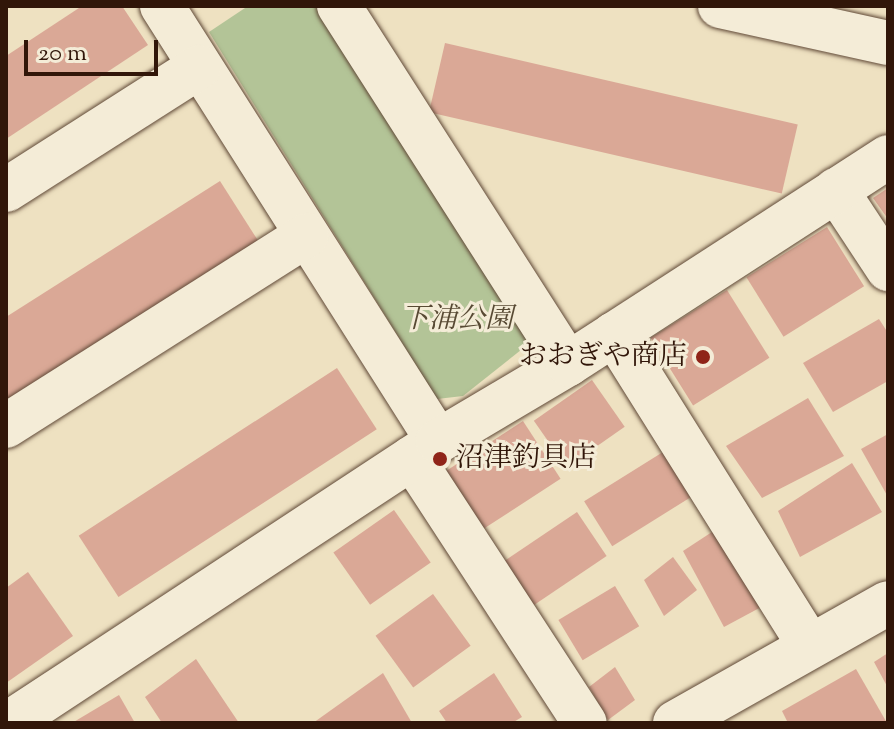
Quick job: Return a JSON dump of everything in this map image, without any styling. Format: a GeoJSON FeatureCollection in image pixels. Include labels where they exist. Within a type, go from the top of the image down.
{"type":"FeatureCollection","features":[{"type":"Feature","properties":{"kind":"street"},"geometry":{"type":"LineString","coordinates":[[162,6],[307,235],[425,450],[585,723]]}},
{"type":"Feature","properties":{"kind":"street"},"geometry":{"type":"LineString","coordinates":[[339,6],[568,364]]}},
{"type":"Feature","properties":{"kind":"street"},"geometry":{"type":"LineString","coordinates":[[720,6],[888,43]]}},
{"type":"Feature","properties":{"kind":"street"},"geometry":{"type":"LineString","coordinates":[[6,190],[199,67]]}},
{"type":"Feature","properties":{"kind":"street"},"geometry":{"type":"LineString","coordinates":[[9,723],[425,450],[568,364],[888,157]]}},
{"type":"Feature","properties":{"kind":"street"},"geometry":{"type":"LineString","coordinates":[[836,190],[888,269]]}},
{"type":"Feature","properties":{"kind":"street"},"geometry":{"type":"LineString","coordinates":[[6,426],[307,235]]}},
{"type":"Feature","properties":{"kind":"street"},"geometry":{"type":"LineString","coordinates":[[614,334],[810,646]]}},
{"type":"Feature","properties":{"kind":"street"},"geometry":{"type":"LineString","coordinates":[[675,723],[731,710],[810,646],[888,603]]}},
{"type":"Feature","properties":{"kind":"green space","name":"下浦公園"},"geometry":{"type":"Polygon","coordinates":[[[248,6],[321,6],[531,342],[463,396],[437,399],[209,32],[248,6]]]}},
{"type":"Feature","properties":{"kind":"building"},"geometry":{"type":"Polygon","coordinates":[[[82,6],[122,6],[148,45],[6,139],[6,56],[82,6]]]}},
{"type":"Feature","properties":{"kind":"building"},"geometry":{"type":"Polygon","coordinates":[[[445,43],[798,124],[782,194],[429,112],[445,43]]]}},
{"type":"Feature","properties":{"kind":"building"},"geometry":{"type":"Polygon","coordinates":[[[220,181],[264,250],[6,415],[6,317],[220,181]]]}},
{"type":"Feature","properties":{"kind":"building"},"geometry":{"type":"Polygon","coordinates":[[[888,188],[888,219],[873,198],[888,188]]]}},
{"type":"Feature","properties":{"kind":"building"},"geometry":{"type":"Polygon","coordinates":[[[827,227],[864,286],[784,337],[746,277],[827,227]]]}},
{"type":"Feature","properties":{"kind":"building"},"geometry":{"type":"Polygon","coordinates":[[[727,290],[769,358],[693,406],[651,338],[727,290]]]}},
{"type":"Feature","properties":{"kind":"building"},"geometry":{"type":"Polygon","coordinates":[[[879,319],[888,333],[888,381],[833,412],[803,363],[879,319]]]}},
{"type":"Feature","properties":{"kind":"building"},"geometry":{"type":"Polygon","coordinates":[[[337,368],[377,429],[118,597],[79,536],[337,368]]]}},
{"type":"Feature","properties":{"kind":"building"},"geometry":{"type":"Polygon","coordinates":[[[592,380],[625,427],[567,467],[534,421],[592,380]]]}},
{"type":"Feature","properties":{"kind":"building"},"geometry":{"type":"Polygon","coordinates":[[[808,398],[844,456],[762,498],[726,446],[808,398]]]}},
{"type":"Feature","properties":{"kind":"building"},"geometry":{"type":"Polygon","coordinates":[[[523,421],[561,479],[481,531],[443,473],[523,421]]]}},
{"type":"Feature","properties":{"kind":"building"},"geometry":{"type":"Polygon","coordinates":[[[888,434],[888,497],[861,449],[888,434]]]}},
{"type":"Feature","properties":{"kind":"building"},"geometry":{"type":"Polygon","coordinates":[[[663,452],[691,497],[612,546],[584,501],[663,452]]]}},
{"type":"Feature","properties":{"kind":"building"},"geometry":{"type":"Polygon","coordinates":[[[852,463],[882,512],[800,557],[778,511],[852,463]]]}},
{"type":"Feature","properties":{"kind":"building"},"geometry":{"type":"Polygon","coordinates":[[[394,510],[431,562],[370,605],[333,552],[394,510]]]}},
{"type":"Feature","properties":{"kind":"building"},"geometry":{"type":"Polygon","coordinates":[[[577,512],[607,556],[534,605],[504,561],[577,512]]]}},
{"type":"Feature","properties":{"kind":"building"},"geometry":{"type":"Polygon","coordinates":[[[715,530],[765,605],[724,627],[683,551],[715,530]]]}},
{"type":"Feature","properties":{"kind":"building"},"geometry":{"type":"Polygon","coordinates":[[[673,557],[697,590],[664,616],[644,580],[673,557]]]}},
{"type":"Feature","properties":{"kind":"building"},"geometry":{"type":"Polygon","coordinates":[[[28,572],[73,636],[6,683],[6,588],[28,572]]]}},
{"type":"Feature","properties":{"kind":"building"},"geometry":{"type":"Polygon","coordinates":[[[615,586],[639,626],[583,660],[558,620],[615,586]]]}},
{"type":"Feature","properties":{"kind":"building"},"geometry":{"type":"Polygon","coordinates":[[[433,594],[471,646],[413,688],[376,636],[433,594]]]}},
{"type":"Feature","properties":{"kind":"building"},"geometry":{"type":"Polygon","coordinates":[[[888,653],[888,688],[874,662],[888,653]]]}},
{"type":"Feature","properties":{"kind":"building"},"geometry":{"type":"Polygon","coordinates":[[[196,659],[239,723],[162,723],[145,697],[196,659]]]}},
{"type":"Feature","properties":{"kind":"building"},"geometry":{"type":"Polygon","coordinates":[[[615,667],[635,700],[608,720],[589,687],[615,667]]]}},
{"type":"Feature","properties":{"kind":"building"},"geometry":{"type":"Polygon","coordinates":[[[856,669],[887,723],[788,723],[782,711],[856,669]]]}},
{"type":"Feature","properties":{"kind":"building"},"geometry":{"type":"Polygon","coordinates":[[[383,673],[412,723],[313,723],[383,673]]]}},
{"type":"Feature","properties":{"kind":"building"},"geometry":{"type":"Polygon","coordinates":[[[494,673],[522,717],[512,723],[447,723],[439,711],[494,673]]]}},
{"type":"Feature","properties":{"kind":"building"},"geometry":{"type":"Polygon","coordinates":[[[119,695],[135,723],[72,723],[119,695]]]}},
{"type":"Feature","properties":{"kind":"place","name":"おおぎや商店"},"geometry":{"type":"Point","coordinates":[703,357]}},
{"type":"Feature","properties":{"kind":"place","name":"沼津釣具店"},"geometry":{"type":"Point","coordinates":[440,459]}}]}
